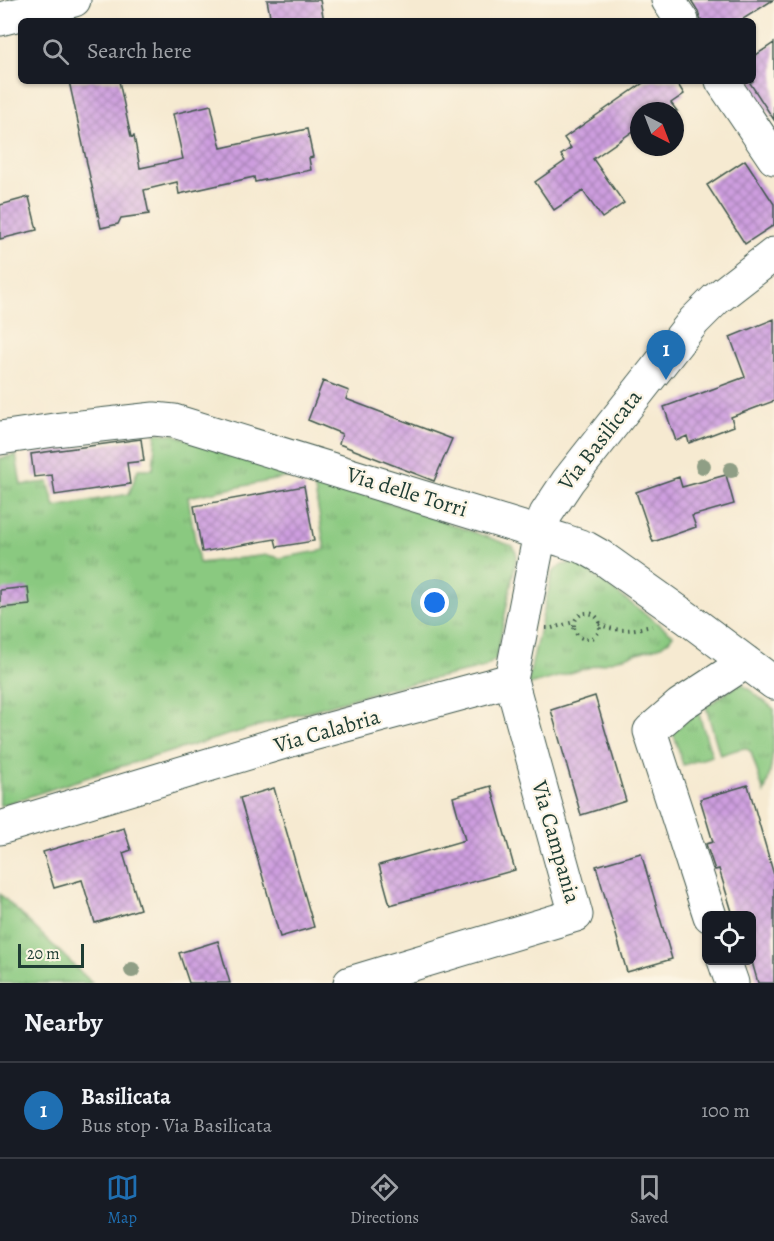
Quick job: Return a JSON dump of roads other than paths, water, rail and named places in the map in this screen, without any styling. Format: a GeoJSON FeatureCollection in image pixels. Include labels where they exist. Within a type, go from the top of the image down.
{"type":"FeatureCollection","features":[{"type":"Feature","properties":{"kind":"street"},"geometry":{"type":"LineString","coordinates":[[0,19],[74,0]]}},
{"type":"Feature","properties":{"kind":"street"},"geometry":{"type":"LineString","coordinates":[[668,0],[680,18]]}},
{"type":"Feature","properties":{"kind":"street"},"geometry":{"type":"LineString","coordinates":[[724,84],[774,158]]}},
{"type":"Feature","properties":{"kind":"street","name":"Via Basilicata"},"geometry":{"type":"LineString","coordinates":[[540,533],[550,507],[568,481],[694,321],[716,299],[774,254]]}},
{"type":"Feature","properties":{"kind":"street","name":"Via delle Torri"},"geometry":{"type":"LineString","coordinates":[[0,438],[164,419],[214,432],[540,533],[586,548],[687,618],[774,683]]}},
{"type":"Feature","properties":{"kind":"street"},"geometry":{"type":"LineString","coordinates":[[511,680],[540,533]]}},
{"type":"Feature","properties":{"kind":"street"},"geometry":{"type":"LineString","coordinates":[[709,911],[650,730],[680,705],[746,662]]}},
{"type":"Feature","properties":{"kind":"street","name":"Via Calabria"},"geometry":{"type":"LineString","coordinates":[[0,828],[301,737],[511,680]]}},
{"type":"Feature","properties":{"kind":"street","name":"Via Campania"},"geometry":{"type":"LineString","coordinates":[[350,983],[576,915],[511,680]]}},
{"type":"Feature","properties":{"kind":"street"},"geometry":{"type":"LineString","coordinates":[[726,965],[732,983]]}},
{"type":"Feature","properties":{"kind":"place","name":"Basilicata"},"geometry":{"type":"Point","coordinates":[666,380]}}]}
